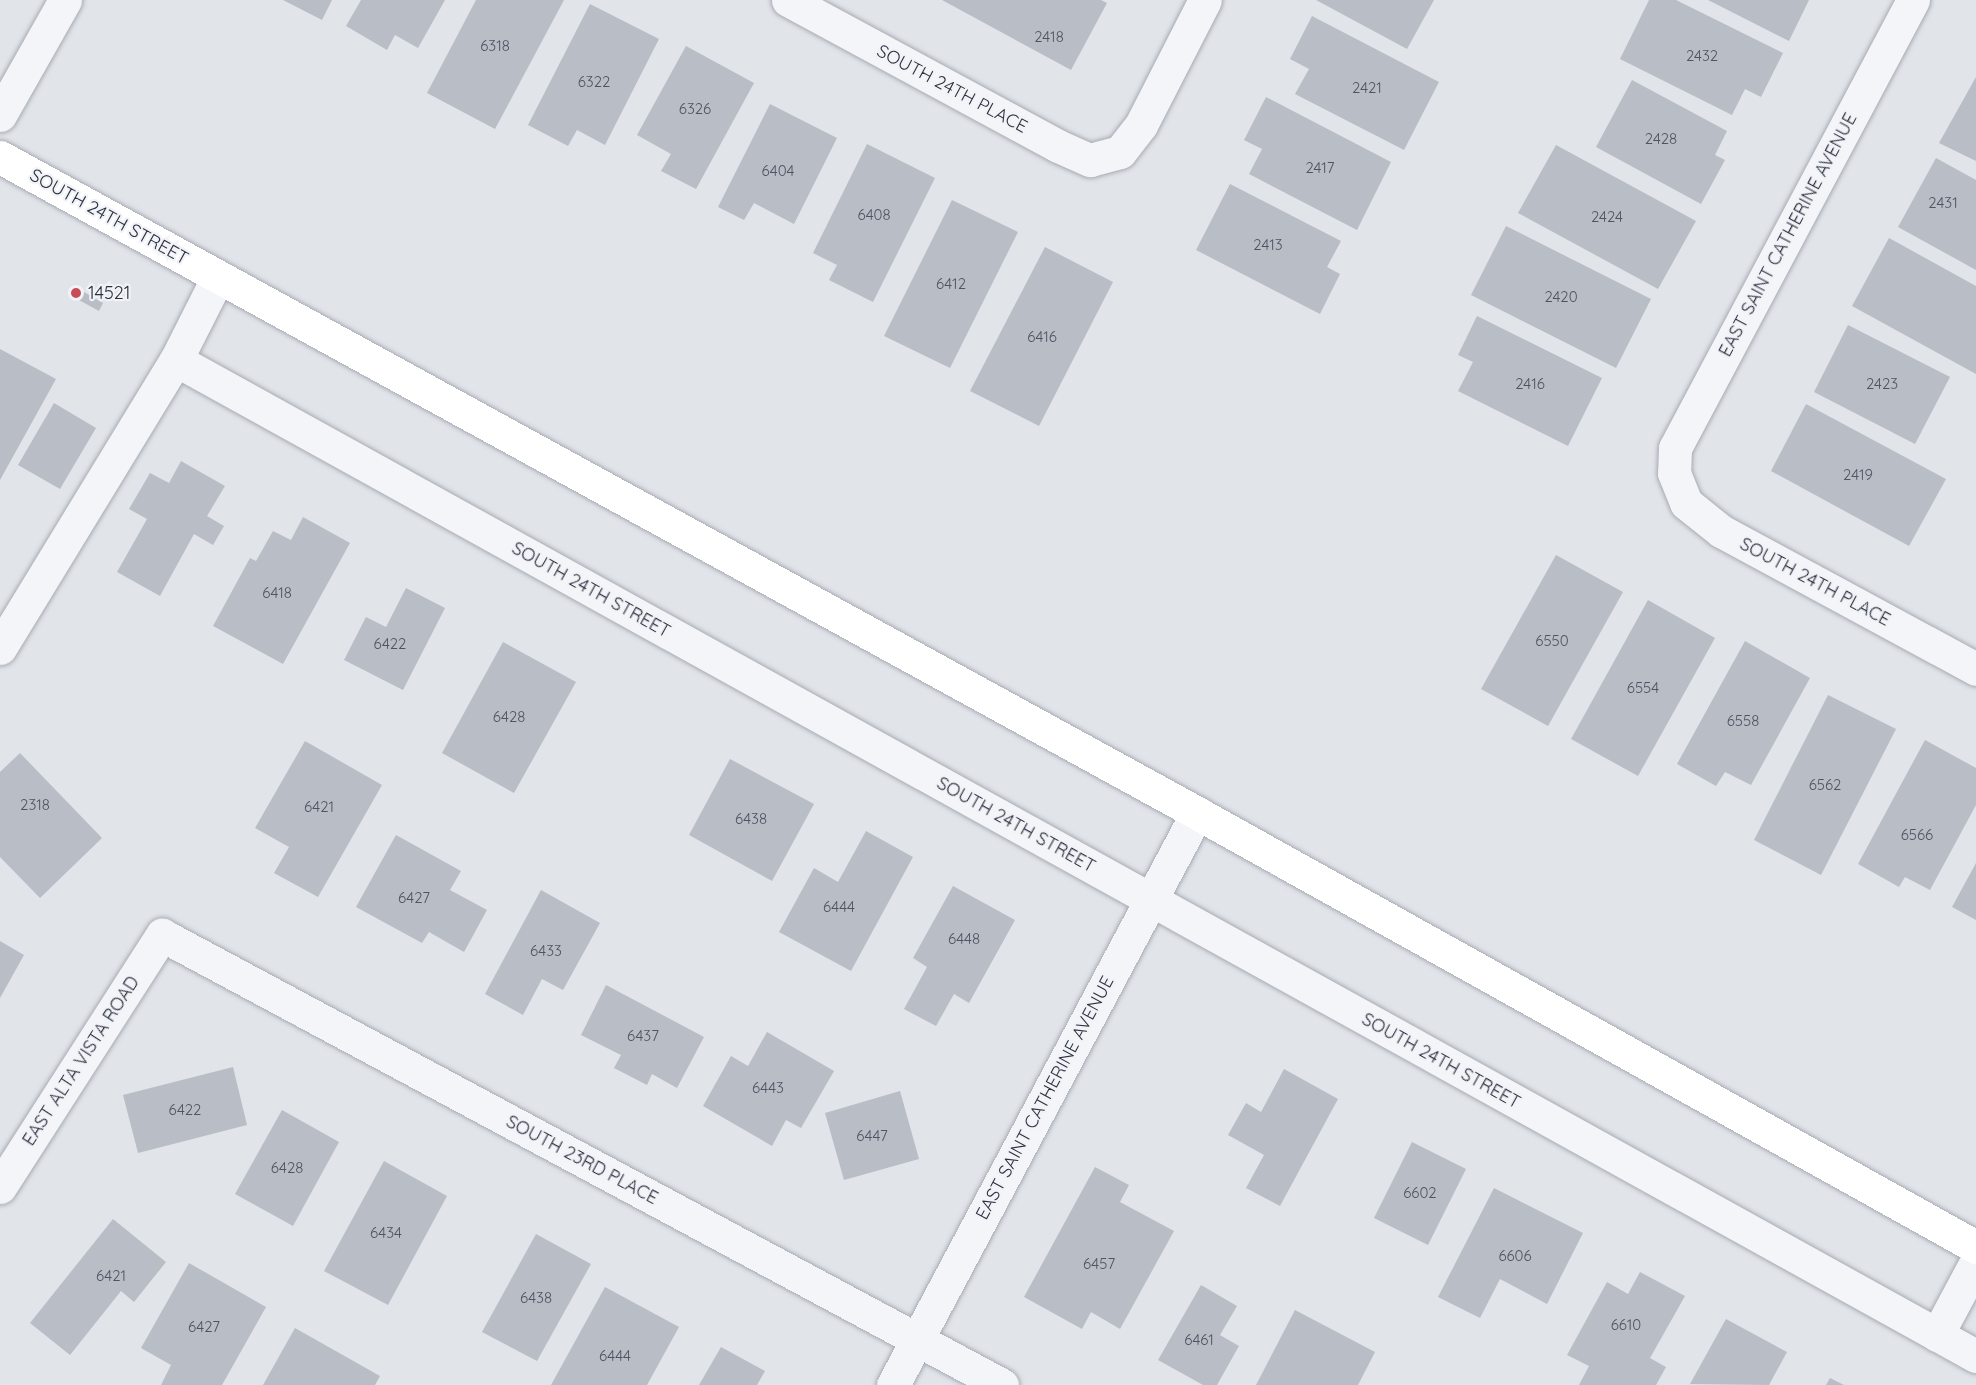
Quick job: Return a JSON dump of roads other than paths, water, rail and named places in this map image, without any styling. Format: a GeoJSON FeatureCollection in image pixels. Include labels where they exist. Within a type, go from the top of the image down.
{"type":"FeatureCollection","features":[{"type":"Feature","properties":{"kind":"main road","name":"SOUTH 24TH STREET"},"geometry":{"type":"LineString","coordinates":[[0,157],[1197,813],[1976,1247]]}},
{"type":"Feature","properties":{"kind":"street"},"geometry":{"type":"LineString","coordinates":[[0,114],[65,0]]}},
{"type":"Feature","properties":{"kind":"street","name":"SOUTH 24TH PLACE"},"geometry":{"type":"LineString","coordinates":[[788,0],[1058,146],[1090,160],[1120,152],[1141,125],[1205,0]]}},
{"type":"Feature","properties":{"kind":"street","name":"EAST SAINT CATHERINE AVENUE"},"geometry":{"type":"LineString","coordinates":[[1674,473],[1675,448],[1913,0]]}},
{"type":"Feature","properties":{"kind":"street"},"geometry":{"type":"LineString","coordinates":[[0,648],[176,360],[218,277]]}},
{"type":"Feature","properties":{"kind":"street","name":"SOUTH 24TH STREET"},"geometry":{"type":"LineString","coordinates":[[176,360],[1976,1356]]}},
{"type":"Feature","properties":{"kind":"street","name":"SOUTH 24TH PLACE"},"geometry":{"type":"LineString","coordinates":[[1674,473],[1686,503],[1721,531],[1976,669]]}},
{"type":"Feature","properties":{"kind":"street","name":"EAST SAINT CATHERINE AVENUE"},"geometry":{"type":"LineString","coordinates":[[893,1385],[1197,813]]}},
{"type":"Feature","properties":{"kind":"street","name":"SOUTH 23RD PLACE"},"geometry":{"type":"LineString","coordinates":[[162,936],[1002,1385]]}},
{"type":"Feature","properties":{"kind":"street","name":"EAST ALTA VISTA ROAD"},"geometry":{"type":"LineString","coordinates":[[0,1187],[162,936]]}},
{"type":"Feature","properties":{"kind":"street"},"geometry":{"type":"LineString","coordinates":[[1937,1335],[1976,1262]]}},
{"type":"Feature","properties":{"kind":"place","name":"14521"},"geometry":{"type":"Point","coordinates":[76,293]}}]}
